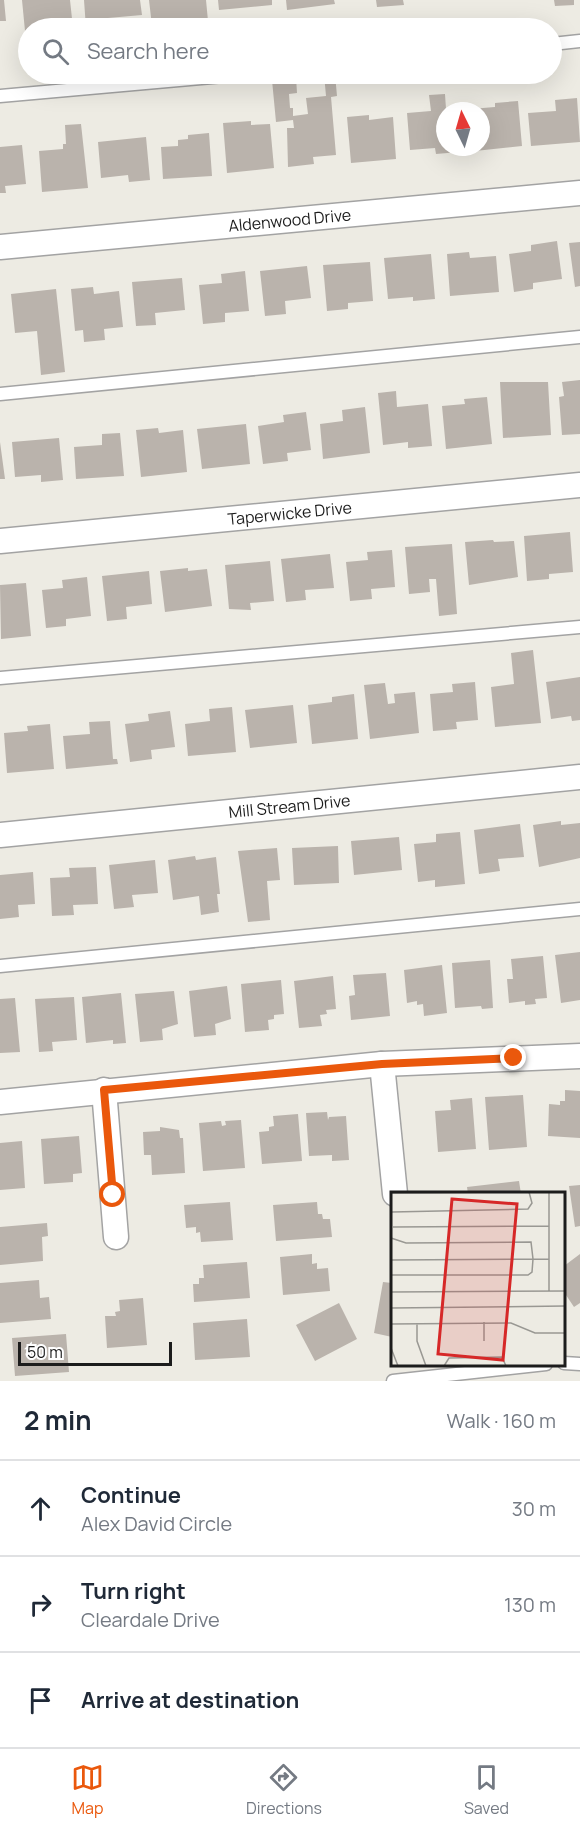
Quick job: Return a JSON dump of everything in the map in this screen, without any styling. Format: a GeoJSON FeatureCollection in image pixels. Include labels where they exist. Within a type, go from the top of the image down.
{"type":"FeatureCollection","features":[{"type":"Feature","properties":{"kind":"street","name":"Aldenwood Drive"},"geometry":{"type":"LineString","coordinates":[[0,247],[580,193]]}},
{"type":"Feature","properties":{"kind":"street","name":"Taperwicke Drive"},"geometry":{"type":"LineString","coordinates":[[0,541],[580,485]]}},
{"type":"Feature","properties":{"kind":"street","name":"Mill Stream Drive"},"geometry":{"type":"LineString","coordinates":[[0,835],[580,777]]}},
{"type":"Feature","properties":{"kind":"street"},"geometry":{"type":"LineString","coordinates":[[0,1102],[382,1064],[580,1056]]}},
{"type":"Feature","properties":{"kind":"street"},"geometry":{"type":"LineString","coordinates":[[382,1064],[395,1192]]}},
{"type":"Feature","properties":{"kind":"street"},"geometry":{"type":"LineString","coordinates":[[104,1090],[116,1237]]}},
{"type":"Feature","properties":{"kind":"lane"},"geometry":{"type":"LineString","coordinates":[[562,43],[580,41]]}},
{"type":"Feature","properties":{"kind":"lane"},"geometry":{"type":"LineString","coordinates":[[0,96],[134,84]]}},
{"type":"Feature","properties":{"kind":"lane"},"geometry":{"type":"LineString","coordinates":[[0,394],[580,337]]}},
{"type":"Feature","properties":{"kind":"lane"},"geometry":{"type":"LineString","coordinates":[[0,678],[580,627]]}},
{"type":"Feature","properties":{"kind":"lane"},"geometry":{"type":"LineString","coordinates":[[0,966],[580,909]]}},
{"type":"Feature","properties":{"kind":"lane"},"geometry":{"type":"LineString","coordinates":[[565,1363],[580,1364]]}},
{"type":"Feature","properties":{"kind":"lane"},"geometry":{"type":"LineString","coordinates":[[393,1381],[536,1366]]}},
{"type":"Feature","properties":{"kind":"building"},"geometry":{"type":"Polygon","coordinates":[[[0,0],[4,0],[6,21],[0,21],[0,0]]]}},
{"type":"Feature","properties":{"kind":"building"},"geometry":{"type":"Polygon","coordinates":[[[22,0],[70,0],[72,18],[24,18],[22,0]]]}},
{"type":"Feature","properties":{"kind":"building"},"geometry":{"type":"Polygon","coordinates":[[[84,0],[140,0],[142,15],[85,18],[84,0]]]}},
{"type":"Feature","properties":{"kind":"building"},"geometry":{"type":"Polygon","coordinates":[[[149,0],[206,0],[208,18],[151,18],[149,0]]]}},
{"type":"Feature","properties":{"kind":"building"},"geometry":{"type":"Polygon","coordinates":[[[218,0],[272,0],[272,5],[219,10],[218,0]]]}},
{"type":"Feature","properties":{"kind":"building"},"geometry":{"type":"Polygon","coordinates":[[[286,0],[334,0],[335,4],[287,10],[286,0]]]}},
{"type":"Feature","properties":{"kind":"building"},"geometry":{"type":"Polygon","coordinates":[[[376,0],[403,0],[404,5],[377,7],[376,0]]]}},
{"type":"Feature","properties":{"kind":"building"},"geometry":{"type":"Polygon","coordinates":[[[554,0],[574,0],[574,5],[555,6],[554,0]]]}},
{"type":"Feature","properties":{"kind":"building"},"geometry":{"type":"Polygon","coordinates":[[[272,84],[296,84],[297,93],[289,94],[293,116],[308,114],[306,98],[326,96],[325,84],[336,84],[337,96],[331,97],[336,155],[313,157],[314,164],[288,167],[287,128],[294,128],[293,120],[276,122],[272,84]]]}},
{"type":"Feature","properties":{"kind":"building"},"geometry":{"type":"Polygon","coordinates":[[[445,94],[446,102],[436,102],[436,154],[435,148],[410,150],[407,113],[431,111],[429,95],[445,94]]]}},
{"type":"Feature","properties":{"kind":"building"},"geometry":{"type":"Polygon","coordinates":[[[577,98],[580,142],[531,146],[528,113],[556,111],[555,100],[577,98]]]}},
{"type":"Feature","properties":{"kind":"building"},"geometry":{"type":"Polygon","coordinates":[[[518,101],[522,146],[490,149],[490,107],[495,107],[495,103],[518,101]]]}},
{"type":"Feature","properties":{"kind":"building"},"geometry":{"type":"Polygon","coordinates":[[[369,115],[369,120],[393,117],[396,159],[351,163],[347,117],[369,115]]]}},
{"type":"Feature","properties":{"kind":"building"},"geometry":{"type":"Polygon","coordinates":[[[251,121],[251,125],[270,124],[274,168],[227,173],[223,123],[251,121]]]}},
{"type":"Feature","properties":{"kind":"building"},"geometry":{"type":"Polygon","coordinates":[[[81,124],[88,188],[42,192],[39,151],[63,149],[63,144],[66,144],[65,125],[81,124]]]}},
{"type":"Feature","properties":{"kind":"building"},"geometry":{"type":"Polygon","coordinates":[[[209,133],[212,176],[163,179],[161,147],[178,146],[178,140],[188,139],[188,135],[209,133]]]}},
{"type":"Feature","properties":{"kind":"building"},"geometry":{"type":"Polygon","coordinates":[[[146,137],[150,180],[129,182],[128,175],[101,178],[98,142],[146,137]]]}},
{"type":"Feature","properties":{"kind":"building"},"geometry":{"type":"Polygon","coordinates":[[[22,145],[26,184],[5,186],[6,193],[0,193],[0,147],[22,145]]]}},
{"type":"Feature","properties":{"kind":"building"},"geometry":{"type":"Polygon","coordinates":[[[557,241],[562,279],[533,283],[533,289],[514,292],[509,254],[531,251],[531,245],[557,241]]]}},
{"type":"Feature","properties":{"kind":"building"},"geometry":{"type":"Polygon","coordinates":[[[580,242],[580,286],[575,287],[569,243],[580,242]]]}},
{"type":"Feature","properties":{"kind":"building"},"geometry":{"type":"Polygon","coordinates":[[[469,252],[470,258],[496,256],[499,292],[450,296],[447,254],[469,252]]]}},
{"type":"Feature","properties":{"kind":"building"},"geometry":{"type":"Polygon","coordinates":[[[431,254],[435,299],[413,301],[413,297],[388,299],[384,258],[431,254]]]}},
{"type":"Feature","properties":{"kind":"building"},"geometry":{"type":"Polygon","coordinates":[[[370,262],[373,301],[348,303],[348,309],[327,311],[323,265],[370,262]]]}},
{"type":"Feature","properties":{"kind":"building"},"geometry":{"type":"Polygon","coordinates":[[[307,266],[311,298],[285,301],[286,314],[265,316],[260,271],[307,266]]]}},
{"type":"Feature","properties":{"kind":"building"},"geometry":{"type":"Polygon","coordinates":[[[245,271],[249,311],[225,313],[225,322],[203,324],[199,285],[222,283],[221,274],[245,271]]]}},
{"type":"Feature","properties":{"kind":"building"},"geometry":{"type":"Polygon","coordinates":[[[182,278],[185,310],[155,313],[156,325],[136,326],[132,282],[182,278]]]}},
{"type":"Feature","properties":{"kind":"building"},"geometry":{"type":"Polygon","coordinates":[[[93,287],[94,294],[119,291],[123,327],[104,329],[105,340],[84,342],[83,330],[75,331],[71,289],[93,287]]]}},
{"type":"Feature","properties":{"kind":"building"},"geometry":{"type":"Polygon","coordinates":[[[56,289],[65,372],[41,375],[37,331],[15,333],[11,294],[56,289]]]}},
{"type":"Feature","properties":{"kind":"building"},"geometry":{"type":"Polygon","coordinates":[[[580,380],[580,434],[562,435],[559,397],[564,396],[562,382],[580,380]]]}},
{"type":"Feature","properties":{"kind":"building"},"geometry":{"type":"Polygon","coordinates":[[[500,382],[548,382],[551,435],[503,438],[500,382]]]}},
{"type":"Feature","properties":{"kind":"building"},"geometry":{"type":"Polygon","coordinates":[[[396,391],[397,407],[428,404],[432,446],[408,448],[408,442],[383,445],[378,393],[396,391]]]}},
{"type":"Feature","properties":{"kind":"building"},"geometry":{"type":"Polygon","coordinates":[[[487,397],[492,444],[446,449],[442,406],[465,404],[464,399],[487,397]]]}},
{"type":"Feature","properties":{"kind":"building"},"geometry":{"type":"Polygon","coordinates":[[[365,407],[370,453],[323,459],[320,424],[343,421],[342,410],[365,407]]]}},
{"type":"Feature","properties":{"kind":"building"},"geometry":{"type":"Polygon","coordinates":[[[306,412],[311,450],[287,453],[288,461],[263,464],[258,426],[284,422],[283,415],[306,412]]]}},
{"type":"Feature","properties":{"kind":"building"},"geometry":{"type":"Polygon","coordinates":[[[246,424],[250,464],[202,469],[197,429],[246,424]]]}},
{"type":"Feature","properties":{"kind":"building"},"geometry":{"type":"Polygon","coordinates":[[[158,428],[159,433],[183,430],[187,472],[141,477],[136,430],[158,428]]]}},
{"type":"Feature","properties":{"kind":"building"},"geometry":{"type":"Polygon","coordinates":[[[120,433],[124,476],[76,479],[74,447],[102,445],[102,434],[120,433]]]}},
{"type":"Feature","properties":{"kind":"building"},"geometry":{"type":"Polygon","coordinates":[[[59,438],[63,480],[41,482],[41,475],[15,477],[12,442],[59,438]]]}},
{"type":"Feature","properties":{"kind":"building"},"geometry":{"type":"Polygon","coordinates":[[[0,442],[5,479],[0,479],[0,442]]]}},
{"type":"Feature","properties":{"kind":"building"},"geometry":{"type":"Polygon","coordinates":[[[570,532],[573,572],[549,574],[549,579],[527,581],[524,536],[570,532]]]}},
{"type":"Feature","properties":{"kind":"building"},"geometry":{"type":"Polygon","coordinates":[[[493,540],[494,542],[514,541],[518,577],[469,585],[465,542],[493,540]]]}},
{"type":"Feature","properties":{"kind":"building"},"geometry":{"type":"Polygon","coordinates":[[[452,544],[457,614],[439,616],[436,579],[429,579],[430,592],[409,594],[405,547],[452,544]]]}},
{"type":"Feature","properties":{"kind":"building"},"geometry":{"type":"Polygon","coordinates":[[[392,550],[395,587],[371,589],[372,599],[350,601],[346,562],[368,560],[367,552],[392,550]]]}},
{"type":"Feature","properties":{"kind":"building"},"geometry":{"type":"Polygon","coordinates":[[[330,554],[334,588],[305,590],[306,600],[286,602],[281,559],[330,554]]]}},
{"type":"Feature","properties":{"kind":"building"},"geometry":{"type":"Polygon","coordinates":[[[270,561],[274,601],[250,603],[251,610],[229,609],[225,565],[270,561]]]}},
{"type":"Feature","properties":{"kind":"building"},"geometry":{"type":"Polygon","coordinates":[[[188,568],[188,571],[207,569],[212,606],[165,612],[160,571],[188,568]]]}},
{"type":"Feature","properties":{"kind":"building"},"geometry":{"type":"Polygon","coordinates":[[[149,571],[152,604],[126,607],[127,619],[107,621],[102,576],[149,571]]]}},
{"type":"Feature","properties":{"kind":"building"},"geometry":{"type":"Polygon","coordinates":[[[87,577],[91,616],[66,619],[66,626],[46,628],[42,590],[63,588],[62,580],[87,577]]]}},
{"type":"Feature","properties":{"kind":"building"},"geometry":{"type":"Polygon","coordinates":[[[26,583],[31,636],[1,639],[0,585],[26,583]]]}},
{"type":"Feature","properties":{"kind":"building"},"geometry":{"type":"Polygon","coordinates":[[[533,650],[541,723],[495,727],[491,687],[514,684],[511,653],[533,650]]]}},
{"type":"Feature","properties":{"kind":"building"},"geometry":{"type":"Polygon","coordinates":[[[580,677],[580,720],[572,721],[571,716],[551,719],[546,682],[580,677]]]}},
{"type":"Feature","properties":{"kind":"building"},"geometry":{"type":"Polygon","coordinates":[[[475,682],[478,720],[456,722],[457,729],[433,731],[430,694],[453,692],[452,684],[475,682]]]}},
{"type":"Feature","properties":{"kind":"building"},"geometry":{"type":"Polygon","coordinates":[[[385,683],[388,704],[395,703],[394,694],[415,692],[419,733],[370,739],[364,685],[385,683]]]}},
{"type":"Feature","properties":{"kind":"building"},"geometry":{"type":"Polygon","coordinates":[[[354,694],[358,739],[312,744],[308,705],[332,702],[332,697],[354,694]]]}},
{"type":"Feature","properties":{"kind":"building"},"geometry":{"type":"Polygon","coordinates":[[[293,705],[297,743],[250,748],[245,710],[293,705]]]}},
{"type":"Feature","properties":{"kind":"building"},"geometry":{"type":"Polygon","coordinates":[[[232,707],[236,752],[188,756],[185,724],[210,721],[209,709],[232,707]]]}},
{"type":"Feature","properties":{"kind":"building"},"geometry":{"type":"Polygon","coordinates":[[[170,711],[175,747],[151,750],[152,759],[130,762],[125,724],[149,721],[148,714],[170,711]]]}},
{"type":"Feature","properties":{"kind":"building"},"geometry":{"type":"Polygon","coordinates":[[[110,721],[113,759],[117,759],[118,764],[66,769],[63,736],[90,734],[89,722],[110,721]]]}},
{"type":"Feature","properties":{"kind":"building"},"geometry":{"type":"Polygon","coordinates":[[[50,724],[54,769],[7,773],[4,733],[28,731],[27,726],[50,724]]]}},
{"type":"Feature","properties":{"kind":"building"},"geometry":{"type":"Polygon","coordinates":[[[561,821],[561,825],[580,823],[580,858],[539,867],[533,825],[561,821]]]}},
{"type":"Feature","properties":{"kind":"building"},"geometry":{"type":"Polygon","coordinates":[[[520,824],[524,857],[498,859],[500,871],[479,874],[474,830],[520,824]]]}},
{"type":"Feature","properties":{"kind":"building"},"geometry":{"type":"Polygon","coordinates":[[[460,832],[465,884],[435,887],[435,880],[418,882],[414,844],[436,842],[436,834],[460,832]]]}},
{"type":"Feature","properties":{"kind":"building"},"geometry":{"type":"Polygon","coordinates":[[[399,837],[402,870],[354,875],[351,841],[399,837]]]}},
{"type":"Feature","properties":{"kind":"building"},"geometry":{"type":"Polygon","coordinates":[[[338,846],[339,883],[294,885],[292,848],[338,846]]]}},
{"type":"Feature","properties":{"kind":"building"},"geometry":{"type":"Polygon","coordinates":[[[277,848],[280,880],[267,881],[270,920],[248,922],[238,851],[277,848]]]}},
{"type":"Feature","properties":{"kind":"building"},"geometry":{"type":"Polygon","coordinates":[[[195,856],[196,860],[216,857],[220,894],[217,894],[219,912],[201,915],[199,896],[173,900],[168,860],[195,856]]]}},
{"type":"Feature","properties":{"kind":"building"},"geometry":{"type":"Polygon","coordinates":[[[155,860],[158,893],[132,895],[134,907],[114,909],[109,865],[155,860]]]}},
{"type":"Feature","properties":{"kind":"building"},"geometry":{"type":"Polygon","coordinates":[[[96,867],[98,904],[73,905],[74,915],[52,916],[50,878],[70,877],[69,868],[96,867]]]}},
{"type":"Feature","properties":{"kind":"building"},"geometry":{"type":"Polygon","coordinates":[[[33,872],[35,904],[18,905],[19,917],[0,919],[0,875],[33,872]]]}},
{"type":"Feature","properties":{"kind":"building"},"geometry":{"type":"Polygon","coordinates":[[[580,952],[580,1000],[561,1003],[555,955],[580,952]]]}},
{"type":"Feature","properties":{"kind":"building"},"geometry":{"type":"Polygon","coordinates":[[[543,956],[547,998],[535,999],[536,1004],[525,1005],[525,1001],[509,1003],[507,979],[513,979],[511,959],[543,956]]]}},
{"type":"Feature","properties":{"kind":"building"},"geometry":{"type":"Polygon","coordinates":[[[490,960],[493,1008],[482,1009],[481,1006],[455,1008],[452,963],[490,960]]]}},
{"type":"Feature","properties":{"kind":"building"},"geometry":{"type":"Polygon","coordinates":[[[442,965],[447,1013],[424,1016],[423,1004],[417,1005],[417,1001],[407,1003],[404,970],[442,965]]]}},
{"type":"Feature","properties":{"kind":"building"},"geometry":{"type":"Polygon","coordinates":[[[386,973],[390,1016],[351,1020],[349,996],[355,995],[353,975],[386,973]]]}},
{"type":"Feature","properties":{"kind":"building"},"geometry":{"type":"Polygon","coordinates":[[[333,976],[336,1009],[326,1010],[327,1014],[320,1015],[322,1026],[299,1028],[294,981],[333,976]]]}},
{"type":"Feature","properties":{"kind":"building"},"geometry":{"type":"Polygon","coordinates":[[[281,980],[284,1014],[274,1015],[274,1019],[268,1020],[269,1030],[245,1032],[241,984],[281,980]]]}},
{"type":"Feature","properties":{"kind":"building"},"geometry":{"type":"Polygon","coordinates":[[[227,986],[231,1019],[215,1024],[216,1035],[194,1037],[189,991],[227,986]]]}},
{"type":"Feature","properties":{"kind":"building"},"geometry":{"type":"Polygon","coordinates":[[[174,991],[178,1024],[162,1029],[163,1040],[140,1042],[135,994],[174,991]]]}},
{"type":"Feature","properties":{"kind":"building"},"geometry":{"type":"Polygon","coordinates":[[[121,993],[126,1043],[113,1044],[113,1040],[86,1043],[82,997],[121,993]]]}},
{"type":"Feature","properties":{"kind":"building"},"geometry":{"type":"Polygon","coordinates":[[[74,997],[77,1040],[52,1042],[53,1051],[39,1052],[35,999],[74,997]]]}},
{"type":"Feature","properties":{"kind":"building"},"geometry":{"type":"Polygon","coordinates":[[[15,998],[20,1052],[0,1053],[0,999],[15,998]]]}},
{"type":"Feature","properties":{"kind":"building"},"geometry":{"type":"Polygon","coordinates":[[[565,1090],[580,1091],[580,1138],[548,1136],[549,1104],[560,1105],[560,1101],[565,1101],[565,1090]]]}},
{"type":"Feature","properties":{"kind":"building"},"geometry":{"type":"Polygon","coordinates":[[[523,1095],[527,1147],[489,1150],[485,1097],[523,1095]]]}},
{"type":"Feature","properties":{"kind":"building"},"geometry":{"type":"Polygon","coordinates":[[[472,1098],[476,1149],[438,1152],[435,1111],[451,1110],[450,1100],[472,1098]]]}},
{"type":"Feature","properties":{"kind":"building"},"geometry":{"type":"Polygon","coordinates":[[[327,1112],[328,1120],[329,1117],[346,1116],[349,1160],[332,1161],[332,1155],[309,1156],[306,1113],[327,1112]]]}},
{"type":"Feature","properties":{"kind":"building"},"geometry":{"type":"Polygon","coordinates":[[[298,1114],[302,1161],[262,1164],[259,1132],[269,1131],[269,1127],[274,1126],[273,1116],[298,1114]]]}},
{"type":"Feature","properties":{"kind":"building"},"geometry":{"type":"Polygon","coordinates":[[[241,1120],[245,1168],[203,1171],[199,1123],[221,1121],[222,1126],[226,1125],[225,1121],[241,1120]]]}},
{"type":"Feature","properties":{"kind":"building"},"geometry":{"type":"Polygon","coordinates":[[[160,1127],[179,1130],[180,1138],[183,1138],[185,1173],[152,1175],[151,1155],[144,1155],[143,1132],[160,1131],[160,1127]]]}},
{"type":"Feature","properties":{"kind":"building"},"geometry":{"type":"Polygon","coordinates":[[[79,1136],[82,1173],[73,1174],[73,1182],[44,1184],[41,1139],[79,1136]]]}},
{"type":"Feature","properties":{"kind":"building"},"geometry":{"type":"Polygon","coordinates":[[[22,1141],[25,1188],[0,1190],[0,1143],[22,1141]]]}},
{"type":"Feature","properties":{"kind":"building"},"geometry":{"type":"Polygon","coordinates":[[[519,1181],[521,1192],[468,1192],[467,1187],[519,1181]]]}},
{"type":"Feature","properties":{"kind":"building"},"geometry":{"type":"Polygon","coordinates":[[[580,1185],[580,1226],[575,1227],[569,1186],[580,1185]]]}},
{"type":"Feature","properties":{"kind":"building"},"geometry":{"type":"Polygon","coordinates":[[[230,1202],[233,1240],[201,1242],[200,1232],[196,1233],[196,1227],[186,1228],[184,1205],[230,1202]]]}},
{"type":"Feature","properties":{"kind":"building"},"geometry":{"type":"Polygon","coordinates":[[[317,1202],[318,1214],[322,1214],[323,1219],[330,1219],[332,1237],[276,1241],[273,1205],[317,1202]]]}},
{"type":"Feature","properties":{"kind":"building"},"geometry":{"type":"Polygon","coordinates":[[[47,1223],[48,1236],[42,1237],[43,1261],[0,1265],[0,1227],[47,1223]]]}},
{"type":"Feature","properties":{"kind":"building"},"geometry":{"type":"Polygon","coordinates":[[[312,1254],[312,1264],[317,1263],[317,1269],[328,1268],[330,1291],[283,1295],[280,1257],[312,1254]]]}},
{"type":"Feature","properties":{"kind":"building"},"geometry":{"type":"Polygon","coordinates":[[[580,1254],[580,1303],[574,1307],[565,1294],[565,1265],[580,1254]]]}},
{"type":"Feature","properties":{"kind":"building"},"geometry":{"type":"Polygon","coordinates":[[[247,1262],[250,1298],[194,1302],[193,1284],[199,1284],[199,1278],[204,1278],[203,1265],[247,1262]]]}},
{"type":"Feature","properties":{"kind":"building"},"geometry":{"type":"Polygon","coordinates":[[[39,1280],[40,1298],[49,1297],[51,1319],[0,1323],[0,1283],[39,1280]]]}},
{"type":"Feature","properties":{"kind":"building"},"geometry":{"type":"Polygon","coordinates":[[[383,1282],[391,1283],[391,1337],[374,1333],[383,1282]]]}},
{"type":"Feature","properties":{"kind":"building"},"geometry":{"type":"Polygon","coordinates":[[[143,1298],[147,1345],[107,1348],[105,1316],[116,1316],[115,1312],[120,1311],[119,1300],[143,1298]]]}},
{"type":"Feature","properties":{"kind":"building"},"geometry":{"type":"Polygon","coordinates":[[[339,1303],[357,1339],[315,1361],[296,1325],[339,1303]]]}},
{"type":"Feature","properties":{"kind":"building"},"geometry":{"type":"Polygon","coordinates":[[[247,1319],[250,1357],[195,1360],[193,1323],[247,1319]]]}},
{"type":"Feature","properties":{"kind":"building"},"geometry":{"type":"Polygon","coordinates":[[[66,1334],[69,1372],[15,1376],[12,1338],[66,1334]]]}},
{"type":"Feature","properties":{"kind":"route"},"geometry":{"type":"LineString","coordinates":[[113,1195],[104,1090],[382,1064],[514,1058]]}}]}
